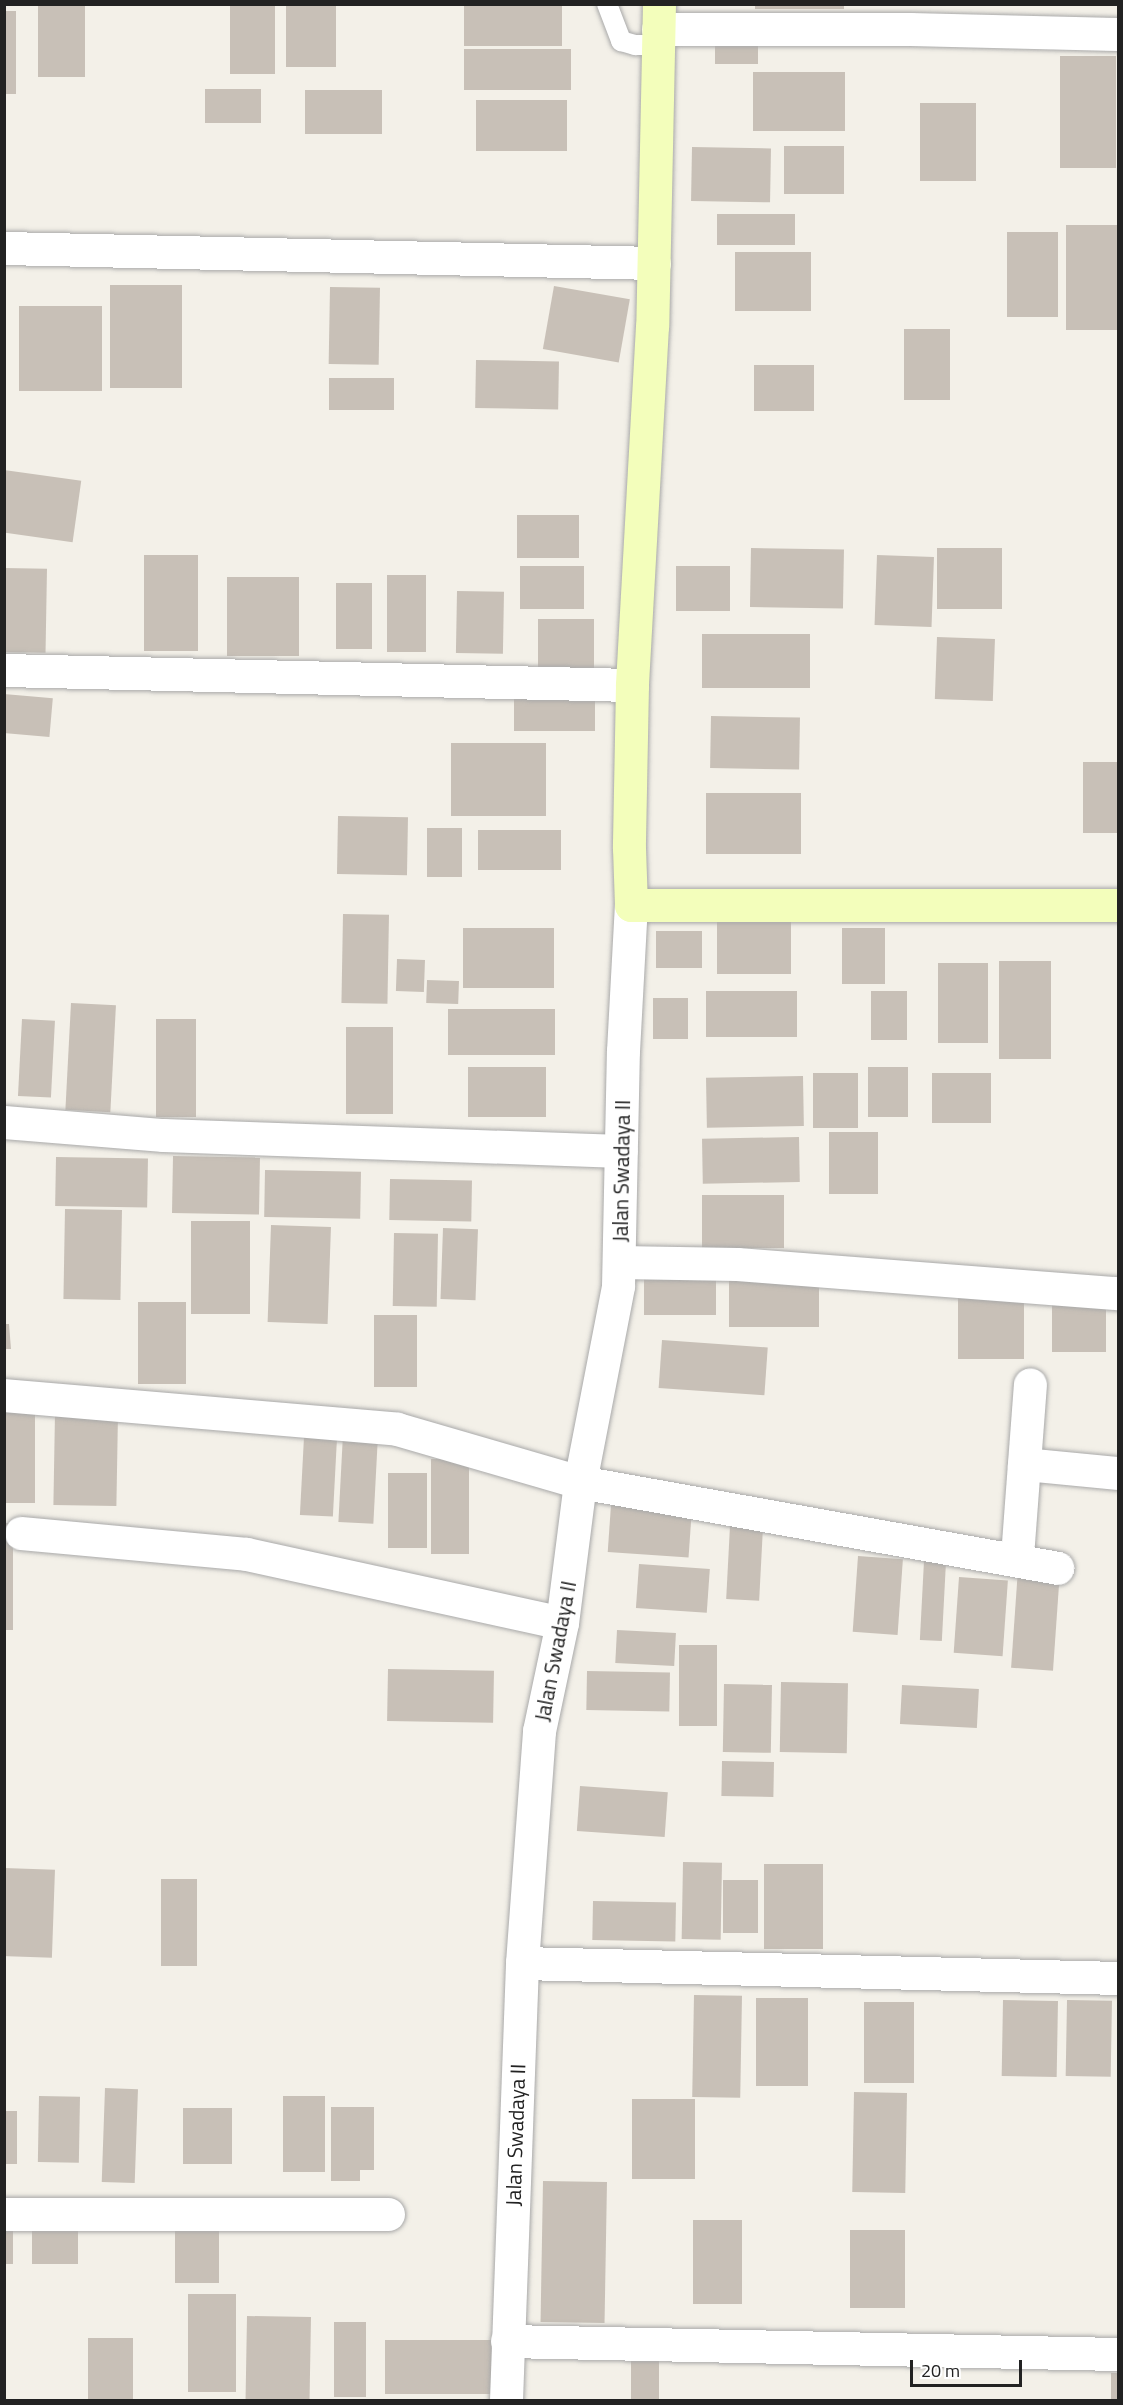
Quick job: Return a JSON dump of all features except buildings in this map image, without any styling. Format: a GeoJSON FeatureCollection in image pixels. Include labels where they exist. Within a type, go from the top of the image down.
{"type":"FeatureCollection","features":[{"type":"Feature","properties":{"kind":"street"},"geometry":{"type":"LineString","coordinates":[[1119,34],[658,26],[654,263],[632,685],[629,848],[631,905],[1119,905]]}},
{"type":"Feature","properties":{"kind":"street"},"geometry":{"type":"LineString","coordinates":[[4,248],[654,263]]}},
{"type":"Feature","properties":{"kind":"street"},"geometry":{"type":"LineString","coordinates":[[4,670],[632,685]]}},
{"type":"Feature","properties":{"kind":"street","name":"Jalan Swadaya II"},"geometry":{"type":"LineString","coordinates":[[506,2400],[522,1963],[539,1731],[563,1616],[572,1563],[580,1482],[618,1286],[623,1051],[631,905]]}},
{"type":"Feature","properties":{"kind":"street"},"geometry":{"type":"LineString","coordinates":[[4,1122],[163,1135],[621,1151]]}},
{"type":"Feature","properties":{"kind":"street"},"geometry":{"type":"LineString","coordinates":[[619,1262],[737,1264],[1119,1293]]}},
{"type":"Feature","properties":{"kind":"street"},"geometry":{"type":"LineString","coordinates":[[1018,1543],[1030,1384]]}},
{"type":"Feature","properties":{"kind":"street"},"geometry":{"type":"LineString","coordinates":[[4,1395],[396,1429],[580,1482],[1057,1568]]}},
{"type":"Feature","properties":{"kind":"street"},"geometry":{"type":"LineString","coordinates":[[1024,1464],[1119,1473]]}},
{"type":"Feature","properties":{"kind":"street"},"geometry":{"type":"LineString","coordinates":[[21,1533],[246,1554],[563,1616]]}},
{"type":"Feature","properties":{"kind":"street"},"geometry":{"type":"LineString","coordinates":[[522,1963],[1119,1978]]}},
{"type":"Feature","properties":{"kind":"street"},"geometry":{"type":"LineString","coordinates":[[4,2214],[388,2214]]}},
{"type":"Feature","properties":{"kind":"street"},"geometry":{"type":"LineString","coordinates":[[507,2342],[1119,2354]]}},
{"type":"Feature","properties":{"kind":"lane"},"geometry":{"type":"LineString","coordinates":[[607,4],[621,41],[635,45],[658,26]]}}]}
